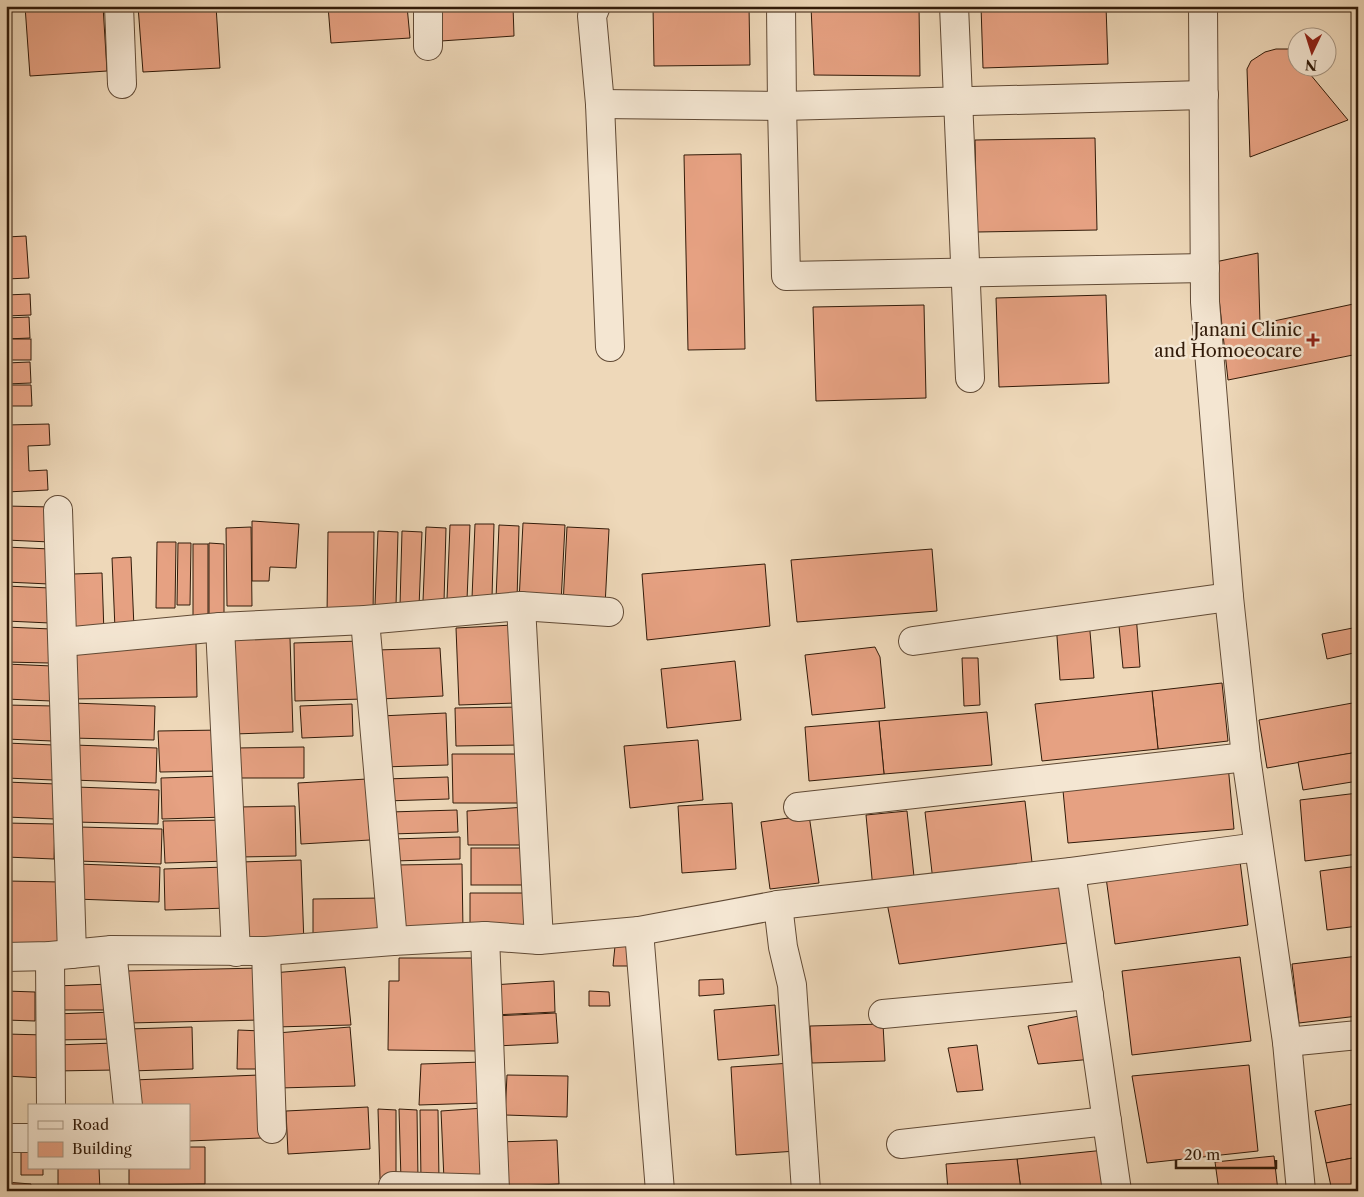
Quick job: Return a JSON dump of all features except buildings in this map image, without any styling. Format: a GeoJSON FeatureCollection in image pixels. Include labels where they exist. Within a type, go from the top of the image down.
{"type":"FeatureCollection","features":[{"type":"Feature","properties":{"kind":"street"},"geometry":{"type":"LineString","coordinates":[[119,6],[122,84]]}},
{"type":"Feature","properties":{"kind":"street"},"geometry":{"type":"LineString","coordinates":[[428,6],[428,46]]}},
{"type":"Feature","properties":{"kind":"street"},"geometry":{"type":"LineString","coordinates":[[596,6],[592,16],[600,104],[610,348]]}},
{"type":"Feature","properties":{"kind":"street"},"geometry":{"type":"LineString","coordinates":[[781,6],[786,276],[1205,268]]}},
{"type":"Feature","properties":{"kind":"street"},"geometry":{"type":"LineString","coordinates":[[954,6],[970,378]]}},
{"type":"Feature","properties":{"kind":"street"},"geometry":{"type":"LineString","coordinates":[[1203,6],[1205,302],[1229,597],[1246,757],[1287,1042],[1300,1191]]}},
{"type":"Feature","properties":{"kind":"street"},"geometry":{"type":"LineString","coordinates":[[600,104],[782,106],[1204,95]]}},
{"type":"Feature","properties":{"kind":"street"},"geometry":{"type":"LineString","coordinates":[[51,1104],[61,955],[63,642],[58,510]]}},
{"type":"Feature","properties":{"kind":"street"},"geometry":{"type":"LineString","coordinates":[[912,641],[1229,597]]}},
{"type":"Feature","properties":{"kind":"street"},"geometry":{"type":"LineString","coordinates":[[63,642],[220,627],[365,620],[521,606],[609,612]]}},
{"type":"Feature","properties":{"kind":"street"},"geometry":{"type":"LineString","coordinates":[[521,606],[540,940]]}},
{"type":"Feature","properties":{"kind":"street"},"geometry":{"type":"LineString","coordinates":[[365,620],[394,941]]}},
{"type":"Feature","properties":{"kind":"street"},"geometry":{"type":"LineString","coordinates":[[220,627],[236,952]]}},
{"type":"Feature","properties":{"kind":"street"},"geometry":{"type":"LineString","coordinates":[[798,807],[1246,757]]}},
{"type":"Feature","properties":{"kind":"street"},"geometry":{"type":"LineString","coordinates":[[6,957],[61,955],[112,950],[266,951],[485,936],[540,940],[639,931],[778,905],[1071,872],[1258,847]]}},
{"type":"Feature","properties":{"kind":"street"},"geometry":{"type":"LineString","coordinates":[[1071,872],[1117,1191]]}},
{"type":"Feature","properties":{"kind":"street"},"geometry":{"type":"LineString","coordinates":[[778,905],[783,947],[792,985],[806,1191]]}},
{"type":"Feature","properties":{"kind":"street"},"geometry":{"type":"LineString","coordinates":[[639,931],[660,1191]]}},
{"type":"Feature","properties":{"kind":"street"},"geometry":{"type":"LineString","coordinates":[[393,1186],[495,1190],[485,936]]}},
{"type":"Feature","properties":{"kind":"street"},"geometry":{"type":"LineString","coordinates":[[112,950],[128,1104]]}},
{"type":"Feature","properties":{"kind":"street"},"geometry":{"type":"LineString","coordinates":[[266,951],[272,1129]]}},
{"type":"Feature","properties":{"kind":"street"},"geometry":{"type":"LineString","coordinates":[[883,1014],[1089,995]]}},
{"type":"Feature","properties":{"kind":"street"},"geometry":{"type":"LineString","coordinates":[[1287,1042],[1358,1035]]}},
{"type":"Feature","properties":{"kind":"street"},"geometry":{"type":"LineString","coordinates":[[901,1144],[1107,1121]]}},
{"type":"Feature","properties":{"kind":"street"},"geometry":{"type":"LineString","coordinates":[[6,1138],[28,1138]]}},
{"type":"Feature","properties":{"kind":"place","name":"Janani Clinic and Homoeocare"},"geometry":{"type":"Point","coordinates":[1313,340]}}]}
